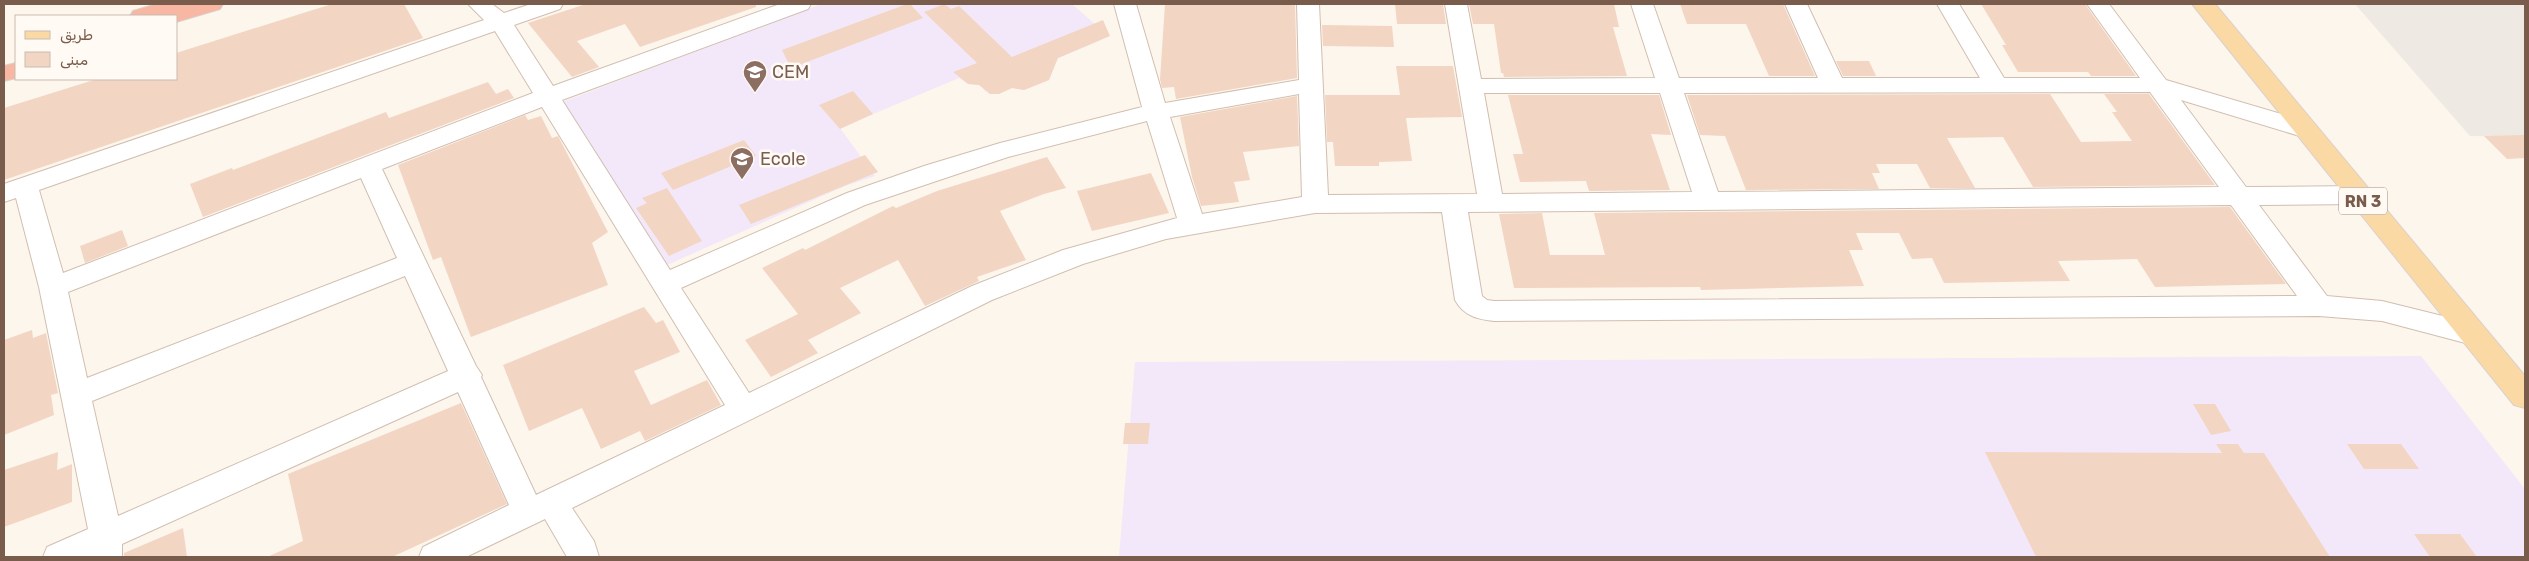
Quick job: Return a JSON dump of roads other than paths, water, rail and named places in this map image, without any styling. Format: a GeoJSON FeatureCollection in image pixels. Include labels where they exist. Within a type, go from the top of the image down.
{"type":"FeatureCollection","features":[{"type":"Feature","properties":{"kind":"highway"},"geometry":{"type":"LineString","coordinates":[[145,15],[179,4]]}},
{"type":"Feature","properties":{"kind":"highway"},"geometry":{"type":"LineString","coordinates":[[178,15],[212,4]]}},
{"type":"Feature","properties":{"kind":"main road","name":"RN 3"},"geometry":{"type":"LineString","coordinates":[[2203,4],[2525,397]]}},
{"type":"Feature","properties":{"kind":"street"},"geometry":{"type":"LineString","coordinates":[[479,4],[500,22],[743,409]]}},
{"type":"Feature","properties":{"kind":"street"},"geometry":{"type":"LineString","coordinates":[[106,546],[53,287],[14,189],[552,4]]}},
{"type":"Feature","properties":{"kind":"street"},"geometry":{"type":"LineString","coordinates":[[53,287],[546,97],[800,4]]}},
{"type":"Feature","properties":{"kind":"street"},"geometry":{"type":"LineString","coordinates":[[1125,4],[1156,112],[1167,141],[1192,225]]}},
{"type":"Feature","properties":{"kind":"street"},"geometry":{"type":"LineString","coordinates":[[1308,4],[1315,204]]}},
{"type":"Feature","properties":{"kind":"street"},"geometry":{"type":"LineString","coordinates":[[1456,4],[1491,202]]}},
{"type":"Feature","properties":{"kind":"street"},"geometry":{"type":"LineString","coordinates":[[1642,4],[1708,201]]}},
{"type":"Feature","properties":{"kind":"street"},"geometry":{"type":"LineString","coordinates":[[1796,4],[1834,87]]}},
{"type":"Feature","properties":{"kind":"street"},"geometry":{"type":"LineString","coordinates":[[1948,4],[1997,86]]}},
{"type":"Feature","properties":{"kind":"street"},"geometry":{"type":"LineString","coordinates":[[2098,4],[2319,306]]}},
{"type":"Feature","properties":{"kind":"street"},"geometry":{"type":"LineString","coordinates":[[664,284],[856,199],[1009,148],[1129,117],[1311,85]]}},
{"type":"Feature","properties":{"kind":"street"},"geometry":{"type":"LineString","coordinates":[[1471,86],[1834,87],[2156,85],[2304,129]]}},
{"type":"Feature","properties":{"kind":"street"},"geometry":{"type":"LineString","coordinates":[[368,166],[467,376],[540,507],[582,551],[583,557]]}},
{"type":"Feature","properties":{"kind":"street"},"geometry":{"type":"LineString","coordinates":[[435,557],[982,292],[1073,257],[1165,230],[1315,204],[2359,195]]}},
{"type":"Feature","properties":{"kind":"street"},"geometry":{"type":"LineString","coordinates":[[1454,203],[1469,300],[1480,309],[1494,311],[2319,306],[2382,311],[2473,334]]}},
{"type":"Feature","properties":{"kind":"street"},"geometry":{"type":"LineString","coordinates":[[76,395],[414,262]]}},
{"type":"Feature","properties":{"kind":"street"},"geometry":{"type":"LineString","coordinates":[[59,557],[106,546],[467,376]]}},
{"type":"Feature","properties":{"kind":"place","name":"CEM"},"geometry":{"type":"Point","coordinates":[755,93]}},
{"type":"Feature","properties":{"kind":"place","name":"Ecole"},"geometry":{"type":"Point","coordinates":[742,180]}}]}
